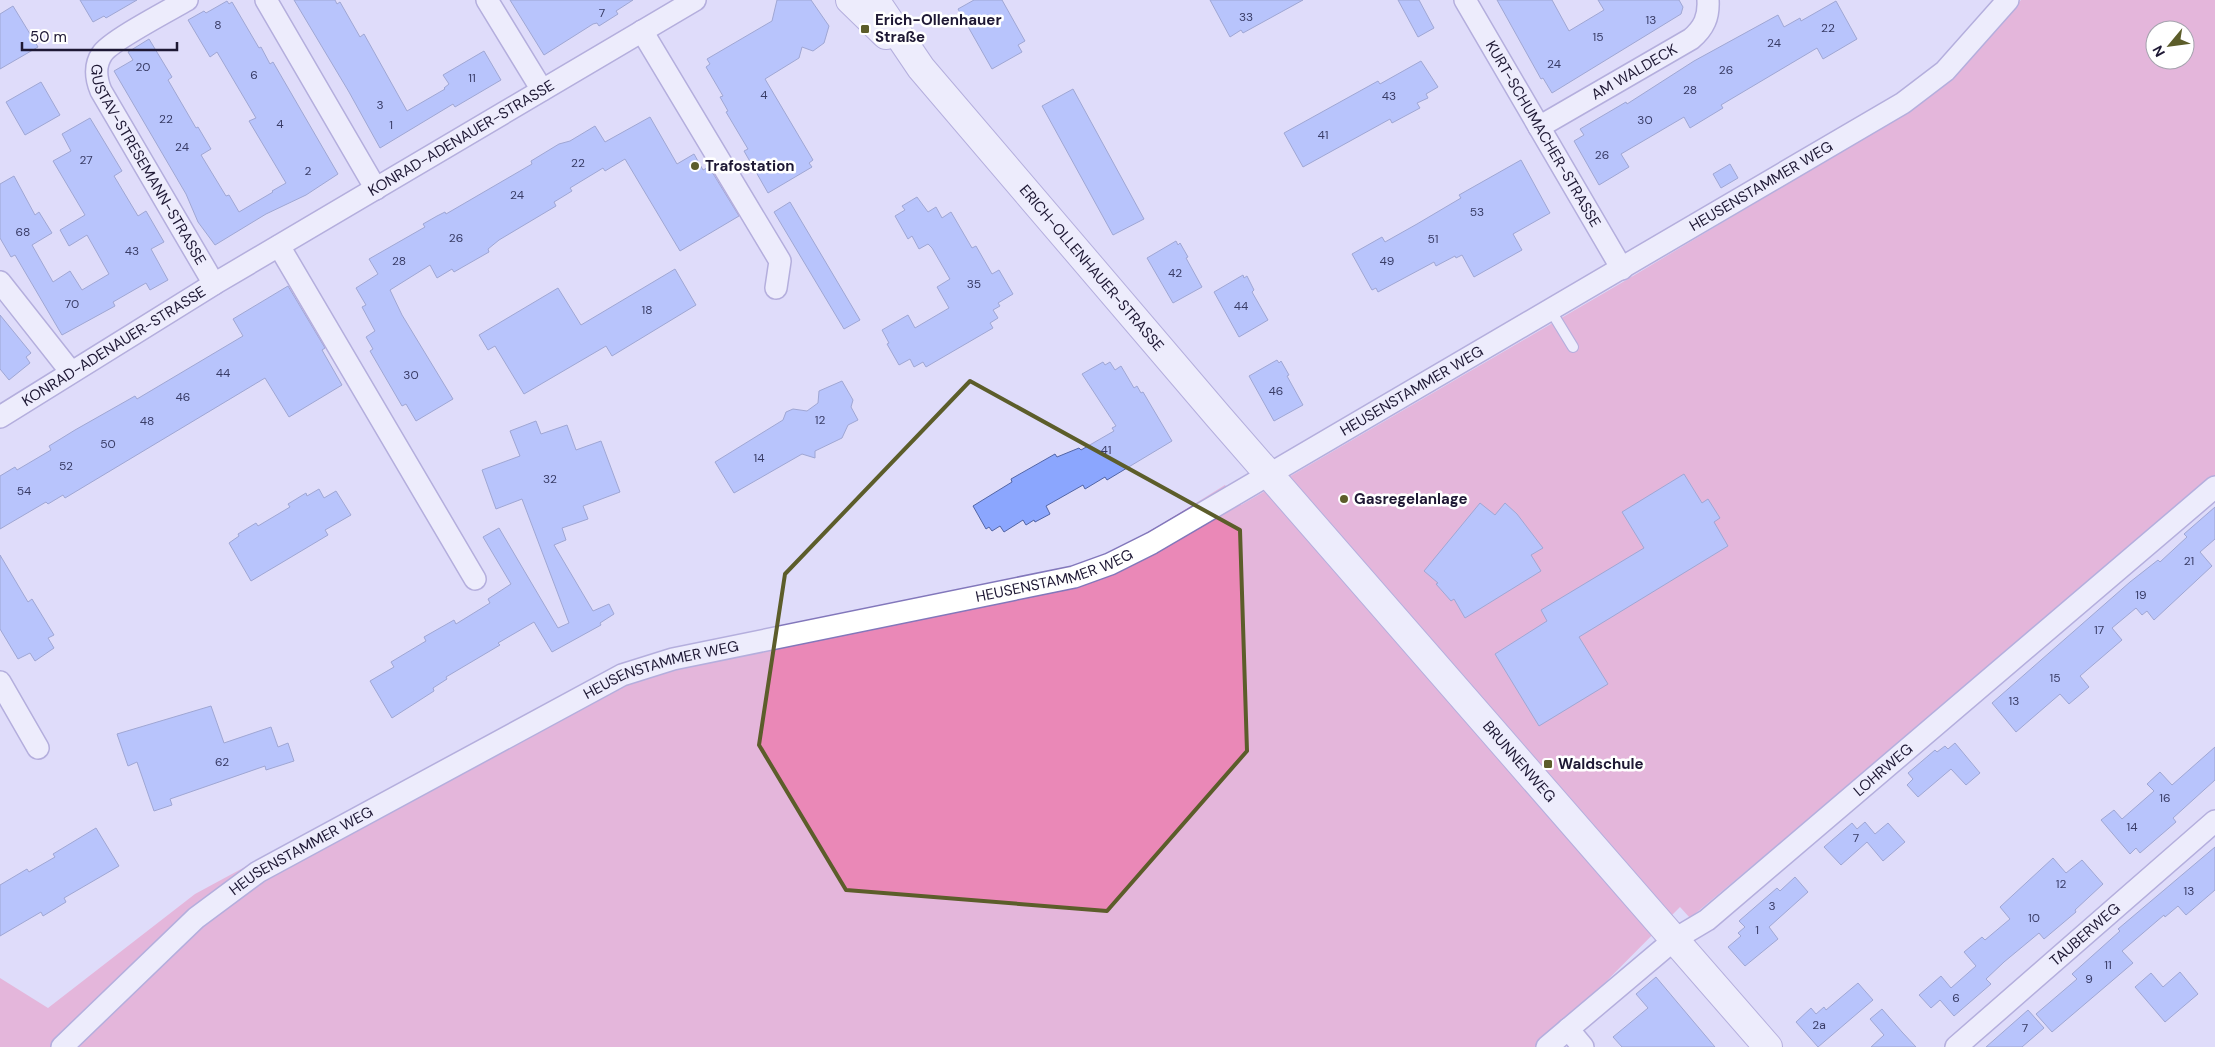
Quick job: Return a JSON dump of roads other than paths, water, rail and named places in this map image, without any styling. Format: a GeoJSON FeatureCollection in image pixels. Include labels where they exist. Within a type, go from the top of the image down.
{"type":"FeatureCollection","features":[{"type":"Feature","properties":{"kind":"street","name":"GUSTAV-STRESEMANN-STRASSE"},"geometry":{"type":"LineString","coordinates":[[187,0],[107,48],[98,62],[97,81],[101,92],[214,284]]}},
{"type":"Feature","properties":{"kind":"street"},"geometry":{"type":"LineString","coordinates":[[266,0],[376,189]]}},
{"type":"Feature","properties":{"kind":"street"},"geometry":{"type":"LineString","coordinates":[[488,0],[542,90]]}},
{"type":"Feature","properties":{"kind":"street","name":"KONRAD-ADENAUER-STRASSE"},"geometry":{"type":"LineString","coordinates":[[0,417],[214,284],[695,0]]}},
{"type":"Feature","properties":{"kind":"street","name":"ERICH-OLLENHAUER-STRASSE"},"geometry":{"type":"LineString","coordinates":[[850,0],[915,61],[1269,475]]}},
{"type":"Feature","properties":{"kind":"street","name":"ERICH-OLLENHAUER-STRASSE"},"geometry":{"type":"LineString","coordinates":[[875,0],[915,61]]}},
{"type":"Feature","properties":{"kind":"street","name":"KURT-SCHUMACHER-STRASSE"},"geometry":{"type":"LineString","coordinates":[[1465,0],[1622,269]]}},
{"type":"Feature","properties":{"kind":"street","name":"AM WALDECK"},"geometry":{"type":"LineString","coordinates":[[1539,127],[1691,39],[1705,23],[1709,13],[1708,0]]}},
{"type":"Feature","properties":{"kind":"street","name":"HEUSENSTAMMER WEG"},"geometry":{"type":"LineString","coordinates":[[62,1047],[181,931],[217,900],[258,872],[614,679],[638,669],[673,659],[1038,585],[1092,572],[1152,543],[1885,114],[1922,90],[1954,61],[2008,0]]}},
{"type":"Feature","properties":{"kind":"street"},"geometry":{"type":"LineString","coordinates":[[642,31],[780,261],[776,288]]}},
{"type":"Feature","properties":{"kind":"street"},"geometry":{"type":"LineString","coordinates":[[279,246],[475,579]]}},
{"type":"Feature","properties":{"kind":"street"},"geometry":{"type":"LineString","coordinates":[[2,289],[71,372]]}},
{"type":"Feature","properties":{"kind":"street","name":"BRUNNENWEG"},"geometry":{"type":"LineString","coordinates":[[1269,475],[1768,1047]]}},
{"type":"Feature","properties":{"kind":"street","name":"LOHRWEG"},"geometry":{"type":"LineString","coordinates":[[1547,1047],[1675,939],[1707,920],[2215,487]]}},
{"type":"Feature","properties":{"kind":"street"},"geometry":{"type":"LineString","coordinates":[[0,682],[38,748]]}},
{"type":"Feature","properties":{"kind":"street","name":"TAUBERWEG"},"geometry":{"type":"LineString","coordinates":[[1956,1047],[2215,822]]}},
{"type":"Feature","properties":{"kind":"street"},"geometry":{"type":"LineString","coordinates":[[1568,1029],[1583,1047]]}},
{"type":"Feature","properties":{"kind":"lane"},"geometry":{"type":"LineString","coordinates":[[1551,311],[1573,347]]}},
{"type":"Feature","properties":{"kind":"place","name":"Erich-Ollenhauer Straße"},"geometry":{"type":"Point","coordinates":[865,29]}},
{"type":"Feature","properties":{"kind":"place","name":"Trafostation"},"geometry":{"type":"Point","coordinates":[695,166]}},
{"type":"Feature","properties":{"kind":"place","name":"Gasregelanlage"},"geometry":{"type":"Point","coordinates":[1344,499]}},
{"type":"Feature","properties":{"kind":"place","name":"Waldschule"},"geometry":{"type":"Point","coordinates":[1548,764]}}]}
